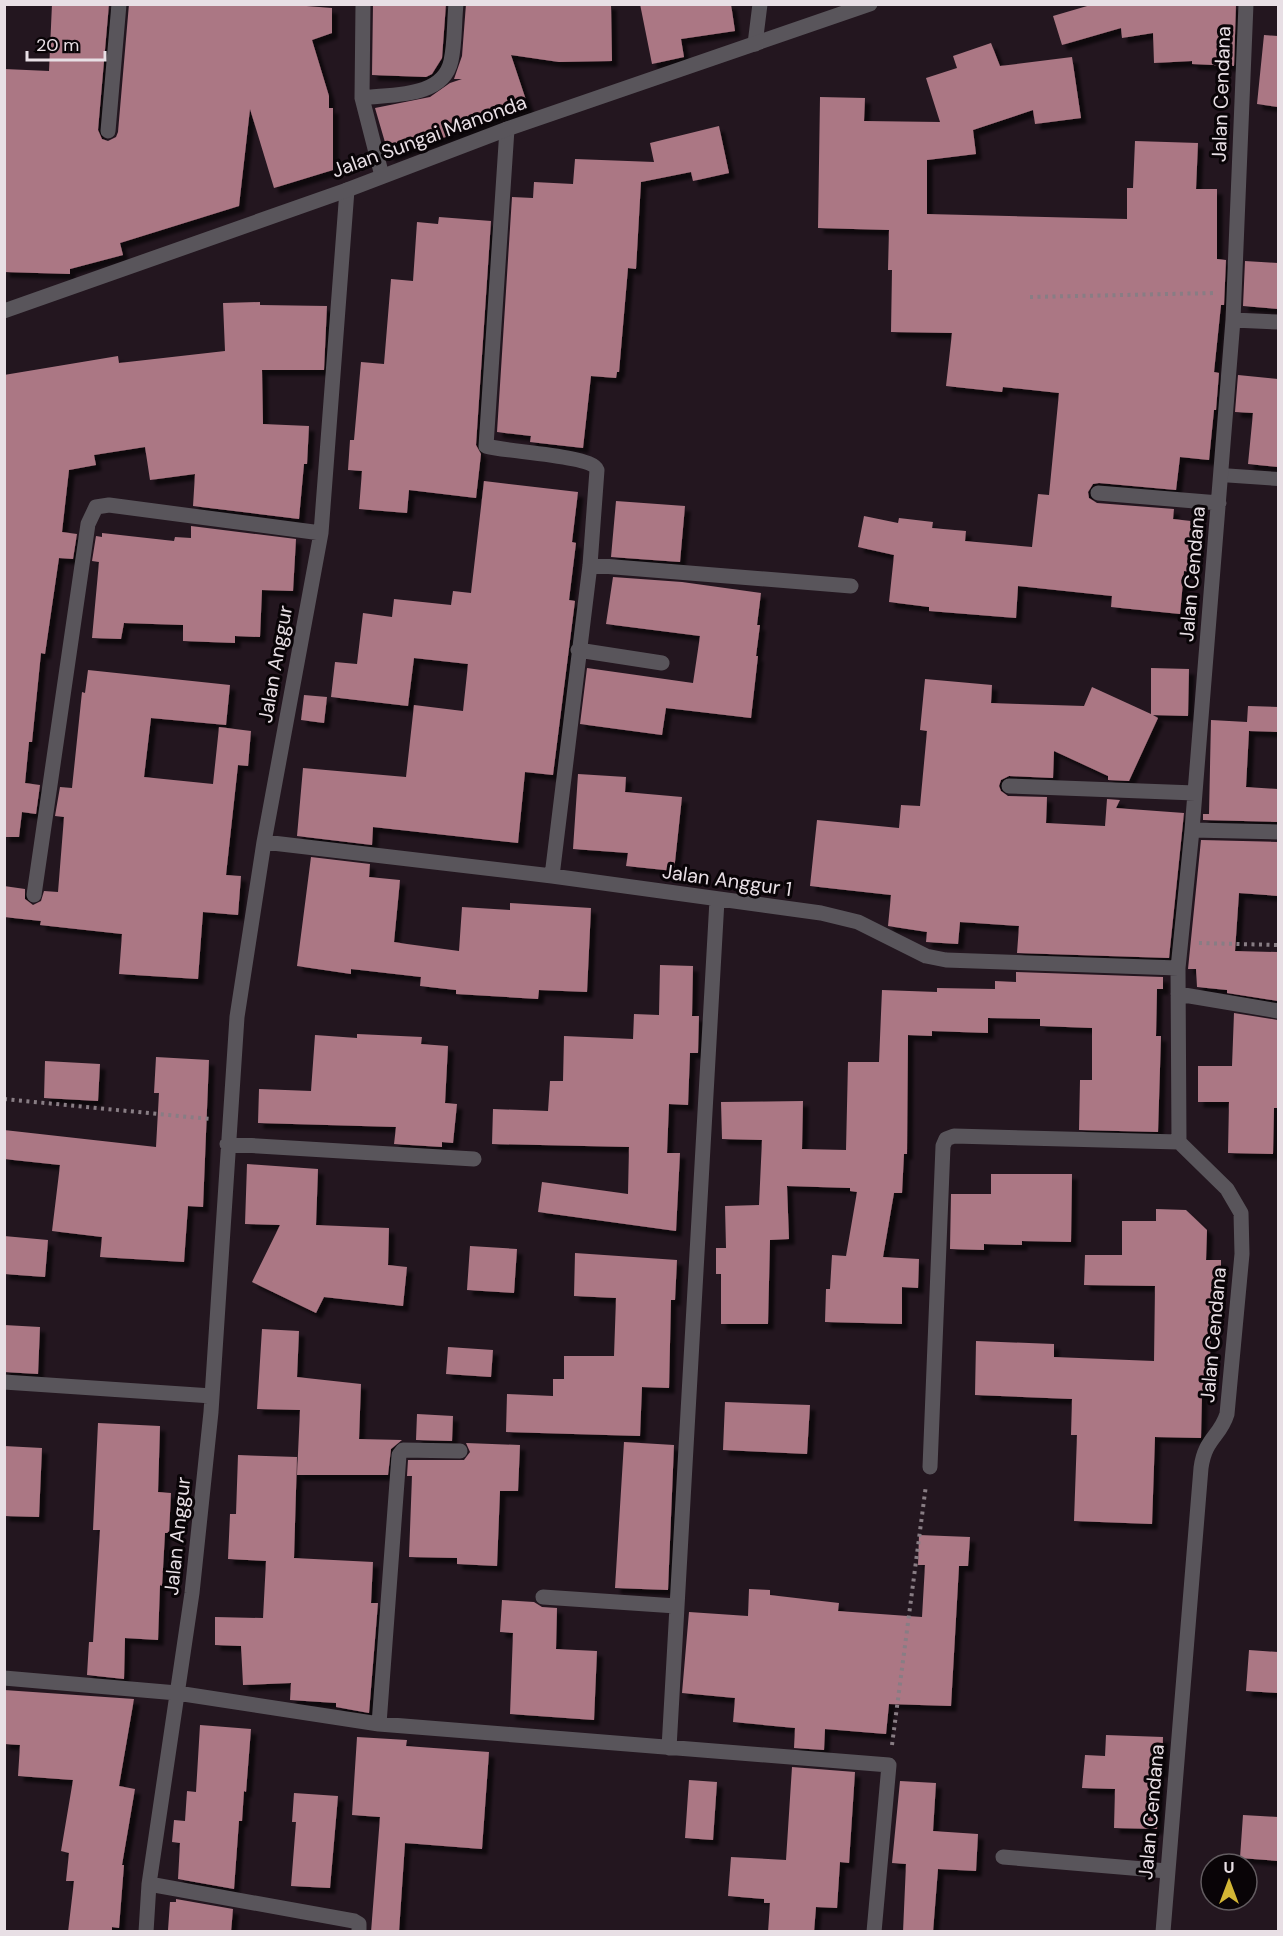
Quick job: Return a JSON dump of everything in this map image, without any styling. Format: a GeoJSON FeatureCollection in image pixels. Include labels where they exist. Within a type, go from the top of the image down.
{"type":"FeatureCollection","features":[{"type":"Feature","properties":{"kind":"street"},"geometry":{"type":"LineString","coordinates":[[108,131],[119,4]]}},
{"type":"Feature","properties":{"kind":"street"},"geometry":{"type":"LineString","coordinates":[[363,4],[362,98],[382,176]]}},
{"type":"Feature","properties":{"kind":"street"},"geometry":{"type":"LineString","coordinates":[[362,98],[426,90],[436,85],[452,60],[456,4]]}},
{"type":"Feature","properties":{"kind":"street"},"geometry":{"type":"LineString","coordinates":[[755,44],[760,4]]}},
{"type":"Feature","properties":{"kind":"street","name":"Jalan Sungai Manonda"},"geometry":{"type":"LineString","coordinates":[[4,311],[347,190],[507,129],[870,4]]}},
{"type":"Feature","properties":{"kind":"street","name":"Jalan Cendana"},"geometry":{"type":"LineString","coordinates":[[1163,1932],[1201,1468],[1206,1445],[1222,1425],[1227,1414],[1243,1225],[1237,1203],[1227,1189],[1179,1142],[1178,968],[1192,830],[1233,320],[1246,4]]}},
{"type":"Feature","properties":{"kind":"street"},"geometry":{"type":"LineString","coordinates":[[507,129],[486,446],[574,459],[596,465],[596,506],[590,565],[552,876]]}},
{"type":"Feature","properties":{"kind":"street","name":"Jalan Anggur"},"geometry":{"type":"LineString","coordinates":[[146,1932],[149,1884],[193,1583],[212,1396],[237,1017],[264,842],[321,533],[347,190]]}},
{"type":"Feature","properties":{"kind":"street"},"geometry":{"type":"LineString","coordinates":[[1233,320],[1278,322]]}},
{"type":"Feature","properties":{"kind":"street"},"geometry":{"type":"LineString","coordinates":[[1098,493],[1219,503]]}},
{"type":"Feature","properties":{"kind":"street"},"geometry":{"type":"LineString","coordinates":[[34,895],[88,524],[96,507],[109,505],[321,533]]}},
{"type":"Feature","properties":{"kind":"street"},"geometry":{"type":"LineString","coordinates":[[590,565],[851,586]]}},
{"type":"Feature","properties":{"kind":"street"},"geometry":{"type":"LineString","coordinates":[[578,650],[662,663]]}},
{"type":"Feature","properties":{"kind":"street"},"geometry":{"type":"LineString","coordinates":[[1009,786],[1195,793]]}},
{"type":"Feature","properties":{"kind":"street"},"geometry":{"type":"LineString","coordinates":[[1192,830],[1278,832]]}},
{"type":"Feature","properties":{"kind":"street","name":"Jalan Anggur 1"},"geometry":{"type":"LineString","coordinates":[[264,842],[552,876],[840,917],[858,922],[926,956],[946,960],[1178,968]]}},
{"type":"Feature","properties":{"kind":"street"},"geometry":{"type":"LineString","coordinates":[[669,1748],[717,900]]}},
{"type":"Feature","properties":{"kind":"street"},"geometry":{"type":"LineString","coordinates":[[1178,994],[1278,1011]]}},
{"type":"Feature","properties":{"kind":"street"},"geometry":{"type":"LineString","coordinates":[[930,1467],[941,1173],[946,1139],[954,1136],[1179,1142]]}},
{"type":"Feature","properties":{"kind":"street"},"geometry":{"type":"LineString","coordinates":[[227,1144],[474,1159]]}},
{"type":"Feature","properties":{"kind":"street"},"geometry":{"type":"LineString","coordinates":[[4,1382],[212,1396]]}},
{"type":"Feature","properties":{"kind":"street"},"geometry":{"type":"LineString","coordinates":[[379,1724],[399,1455],[403,1450],[460,1451]]}},
{"type":"Feature","properties":{"kind":"street"},"geometry":{"type":"LineString","coordinates":[[543,1597],[676,1606]]}},
{"type":"Feature","properties":{"kind":"street"},"geometry":{"type":"LineString","coordinates":[[4,1678],[177,1693],[379,1724],[889,1765],[874,1932]]}},
{"type":"Feature","properties":{"kind":"street"},"geometry":{"type":"LineString","coordinates":[[1003,1857],[1167,1871]]}},
{"type":"Feature","properties":{"kind":"street"},"geometry":{"type":"LineString","coordinates":[[149,1884],[354,1921],[359,1924],[359,1932]]}},
{"type":"Feature","properties":{"kind":"lane"},"geometry":{"type":"LineString","coordinates":[[1221,475],[1278,479]]}},
{"type":"Feature","properties":{"kind":"path"},"geometry":{"type":"LineString","coordinates":[[1030,297],[1234,293]]}},
{"type":"Feature","properties":{"kind":"path"},"geometry":{"type":"LineString","coordinates":[[1181,943],[1278,945]]}},
{"type":"Feature","properties":{"kind":"path"},"geometry":{"type":"LineString","coordinates":[[4,1099],[229,1121]]}},
{"type":"Feature","properties":{"kind":"path"},"geometry":{"type":"LineString","coordinates":[[889,1765],[919,1532],[930,1467]]}},
{"type":"Feature","properties":{"kind":"building"},"geometry":{"type":"Polygon","coordinates":[[[52,4],[109,4],[98,130],[102,139],[108,141],[116,137],[118,132],[129,4],[281,4],[332,8],[332,33],[312,40],[329,96],[329,108],[333,108],[333,170],[274,188],[250,109],[239,206],[120,243],[123,255],[70,269],[70,274],[4,272],[4,69],[49,71],[52,4]]]}},
{"type":"Feature","properties":{"kind":"building"},"geometry":{"type":"Polygon","coordinates":[[[373,4],[446,4],[442,58],[432,74],[426,77],[372,75],[373,4]]]}},
{"type":"Feature","properties":{"kind":"building"},"geometry":{"type":"Polygon","coordinates":[[[466,4],[611,4],[612,61],[559,62],[511,55],[529,109],[389,156],[375,108],[430,97],[450,83],[462,79],[454,79],[462,56],[466,4]]]}},
{"type":"Feature","properties":{"kind":"building"},"geometry":{"type":"Polygon","coordinates":[[[640,4],[731,4],[735,31],[681,39],[684,57],[652,64],[640,4]]]}},
{"type":"Feature","properties":{"kind":"building"},"geometry":{"type":"Polygon","coordinates":[[[1094,4],[1236,4],[1234,66],[1192,64],[1192,61],[1154,63],[1153,33],[1122,38],[1121,28],[1062,45],[1053,16],[1094,4]]]}},
{"type":"Feature","properties":{"kind":"building"},"geometry":{"type":"Polygon","coordinates":[[[1264,35],[1278,36],[1278,107],[1257,104],[1264,35]]]}},
{"type":"Feature","properties":{"kind":"building"},"geometry":{"type":"Polygon","coordinates":[[[991,43],[1000,66],[1072,57],[1081,118],[1035,124],[1033,110],[973,130],[976,154],[927,160],[927,214],[1127,219],[1127,188],[1133,188],[1135,141],[1198,143],[1196,189],[1217,189],[1217,259],[1226,260],[1224,305],[1221,305],[1214,372],[1219,373],[1216,410],[1214,410],[1209,460],[1180,457],[1176,490],[1099,483],[1093,484],[1088,492],[1089,498],[1097,503],[1174,509],[1173,519],[1200,522],[1195,572],[1184,571],[1180,614],[1111,607],[1112,596],[1018,586],[1016,618],[929,611],[929,607],[889,602],[894,555],[858,547],[864,516],[898,523],[899,518],[933,522],[932,528],[966,531],[965,541],[1032,547],[1038,494],[1049,495],[1059,393],[1003,387],[1002,392],[946,386],[952,333],[891,332],[892,270],[888,270],[889,230],[818,228],[820,97],[865,98],[864,121],[940,122],[926,78],[957,68],[953,56],[991,43]]]}},
{"type":"Feature","properties":{"kind":"building"},"geometry":{"type":"Polygon","coordinates":[[[719,126],[729,173],[693,181],[691,172],[641,182],[636,269],[628,268],[619,372],[616,378],[591,376],[583,448],[530,442],[531,436],[497,432],[512,197],[533,198],[534,182],[573,184],[575,159],[654,162],[650,143],[719,126]]]}},
{"type":"Feature","properties":{"kind":"building"},"geometry":{"type":"Polygon","coordinates":[[[439,217],[491,221],[476,445],[481,454],[476,498],[409,490],[407,513],[359,509],[362,471],[348,470],[350,440],[354,440],[361,362],[384,364],[391,279],[413,281],[417,222],[438,224],[439,217]]]}},
{"type":"Feature","properties":{"kind":"building"},"geometry":{"type":"Polygon","coordinates":[[[1245,261],[1278,263],[1278,309],[1243,306],[1245,261]]]}},
{"type":"Feature","properties":{"kind":"building"},"geometry":{"type":"Polygon","coordinates":[[[260,302],[260,305],[327,306],[324,370],[262,370],[263,424],[309,426],[307,464],[304,464],[299,519],[193,506],[195,474],[150,480],[145,447],[94,455],[96,465],[69,470],[62,532],[77,534],[73,559],[59,558],[45,654],[41,653],[32,742],[29,742],[25,783],[40,785],[36,814],[22,812],[19,837],[4,837],[4,375],[118,356],[119,363],[225,351],[223,303],[260,302]]]}},
{"type":"Feature","properties":{"kind":"building"},"geometry":{"type":"Polygon","coordinates":[[[1238,375],[1278,379],[1278,467],[1248,464],[1253,413],[1235,412],[1238,375]]]}},
{"type":"Feature","properties":{"kind":"building"},"geometry":{"type":"Polygon","coordinates":[[[484,481],[578,492],[572,542],[576,543],[569,600],[575,601],[553,775],[525,772],[518,843],[373,827],[372,845],[297,836],[303,768],[406,777],[414,705],[463,711],[468,664],[414,658],[408,706],[331,697],[335,662],[357,664],[363,613],[392,617],[394,599],[451,605],[453,591],[471,593],[484,481]]]}},
{"type":"Feature","properties":{"kind":"building"},"geometry":{"type":"Polygon","coordinates":[[[616,501],[685,506],[680,562],[611,557],[616,501]]]}},
{"type":"Feature","properties":{"kind":"building"},"geometry":{"type":"Polygon","coordinates":[[[191,526],[296,539],[293,591],[262,590],[260,637],[235,636],[235,643],[183,641],[183,625],[124,623],[121,639],[92,638],[99,562],[92,561],[96,536],[102,537],[102,533],[174,541],[175,537],[191,538],[191,526]]]}},
{"type":"Feature","properties":{"kind":"building"},"geometry":{"type":"Polygon","coordinates":[[[613,577],[682,582],[761,593],[757,625],[760,625],[756,656],[758,656],[751,718],[666,708],[662,735],[580,724],[587,668],[693,683],[700,636],[606,624],[613,577]]]}},
{"type":"Feature","properties":{"kind":"building"},"geometry":{"type":"Polygon","coordinates":[[[1151,668],[1189,669],[1188,716],[1153,715],[1158,718],[1129,781],[1108,780],[1108,776],[1054,751],[1053,778],[1009,776],[1001,780],[999,786],[1001,791],[1008,796],[1047,797],[1046,823],[1105,826],[1107,799],[1120,800],[1116,808],[1184,813],[1169,958],[1017,953],[1019,926],[960,922],[958,944],[926,942],[927,932],[888,926],[891,895],[810,886],[817,820],[899,828],[901,805],[920,806],[927,731],[920,730],[925,679],[992,685],[991,703],[1084,706],[1092,687],[1151,714],[1151,668]]]}},
{"type":"Feature","properties":{"kind":"building"},"geometry":{"type":"Polygon","coordinates":[[[88,670],[230,685],[226,725],[151,718],[144,777],[213,784],[219,727],[251,731],[248,766],[238,765],[226,875],[241,876],[238,915],[203,912],[198,979],[119,974],[122,934],[40,925],[41,921],[4,917],[4,886],[25,889],[25,899],[33,905],[41,901],[44,891],[58,892],[64,817],[55,816],[60,787],[72,788],[82,692],[85,693],[88,670]]]}},
{"type":"Feature","properties":{"kind":"building"},"geometry":{"type":"Polygon","coordinates":[[[304,695],[327,697],[324,723],[301,720],[304,695]]]}},
{"type":"Feature","properties":{"kind":"building"},"geometry":{"type":"Polygon","coordinates":[[[1248,706],[1278,707],[1278,732],[1249,731],[1246,787],[1278,789],[1278,822],[1203,820],[1203,814],[1209,814],[1211,720],[1247,722],[1248,706]]]}},
{"type":"Feature","properties":{"kind":"building"},"geometry":{"type":"Polygon","coordinates":[[[578,774],[626,777],[625,792],[682,797],[674,871],[626,866],[628,853],[573,849],[578,774]]]}},
{"type":"Feature","properties":{"kind":"building"},"geometry":{"type":"Polygon","coordinates":[[[1201,840],[1278,842],[1278,896],[1239,893],[1235,951],[1278,952],[1278,1001],[1227,993],[1227,990],[1197,987],[1196,969],[1188,969],[1201,840]]]}},
{"type":"Feature","properties":{"kind":"building"},"geometry":{"type":"Polygon","coordinates":[[[311,857],[370,864],[369,877],[400,880],[394,942],[459,951],[462,907],[510,910],[510,903],[591,908],[587,992],[539,990],[538,999],[456,994],[456,990],[420,986],[421,977],[351,969],[351,974],[297,966],[311,857]]]}},
{"type":"Feature","properties":{"kind":"building"},"geometry":{"type":"Polygon","coordinates":[[[660,965],[693,966],[692,1016],[699,1016],[698,1053],[690,1053],[688,1105],[669,1104],[667,1153],[680,1153],[676,1231],[538,1212],[542,1182],[628,1194],[629,1147],[492,1144],[493,1109],[548,1111],[550,1081],[563,1081],[564,1036],[633,1039],[634,1014],[659,1015],[660,965]]]}},
{"type":"Feature","properties":{"kind":"building"},"geometry":{"type":"Polygon","coordinates":[[[1016,972],[1163,977],[1163,989],[1157,989],[1156,1036],[1161,1036],[1158,1132],[1079,1130],[1080,1080],[1092,1080],[1092,1028],[1040,1026],[1040,1019],[988,1018],[988,1033],[932,1031],[932,1036],[908,1035],[907,1154],[904,1154],[902,1193],[894,1193],[883,1257],[919,1259],[918,1288],[902,1287],[902,1324],[825,1322],[826,1289],[830,1289],[832,1255],[846,1256],[857,1192],[850,1191],[850,1188],[787,1186],[789,1239],[770,1240],[768,1324],[721,1324],[721,1274],[716,1274],[716,1248],[726,1248],[725,1206],[759,1205],[762,1140],[722,1139],[721,1102],[803,1101],[802,1149],[846,1150],[848,1062],[879,1062],[882,990],[937,992],[937,988],[995,989],[995,981],[1016,982],[1016,972]]]}},
{"type":"Feature","properties":{"kind":"building"},"geometry":{"type":"Polygon","coordinates":[[[1234,1013],[1278,1020],[1278,1108],[1274,1108],[1273,1154],[1228,1153],[1229,1102],[1198,1102],[1198,1066],[1232,1066],[1234,1013]]]}},
{"type":"Feature","properties":{"kind":"building"},"geometry":{"type":"Polygon","coordinates":[[[357,1034],[422,1037],[421,1044],[448,1046],[445,1103],[457,1104],[453,1143],[442,1142],[442,1147],[394,1144],[396,1127],[258,1123],[259,1089],[311,1091],[315,1035],[357,1038],[357,1034]]]}},
{"type":"Feature","properties":{"kind":"building"},"geometry":{"type":"Polygon","coordinates":[[[156,1057],[209,1060],[203,1207],[188,1206],[184,1262],[100,1257],[102,1237],[52,1231],[60,1165],[4,1159],[4,1130],[156,1147],[159,1093],[154,1093],[156,1057]]]}},
{"type":"Feature","properties":{"kind":"building"},"geometry":{"type":"Polygon","coordinates":[[[45,1061],[100,1064],[98,1101],[44,1098],[45,1061]]]}},
{"type":"Feature","properties":{"kind":"building"},"geometry":{"type":"Polygon","coordinates":[[[247,1164],[318,1169],[316,1225],[389,1228],[388,1265],[407,1267],[403,1306],[324,1297],[316,1313],[252,1282],[280,1225],[245,1224],[247,1164]]]}},
{"type":"Feature","properties":{"kind":"building"},"geometry":{"type":"Polygon","coordinates":[[[991,1174],[1072,1174],[1071,1242],[1022,1241],[1022,1245],[984,1244],[984,1250],[950,1249],[951,1194],[991,1194],[991,1174]]]}},
{"type":"Feature","properties":{"kind":"building"},"geometry":{"type":"Polygon","coordinates":[[[1156,1209],[1186,1210],[1207,1230],[1206,1260],[1221,1260],[1221,1285],[1212,1285],[1209,1394],[1202,1394],[1201,1438],[1155,1437],[1152,1524],[1074,1521],[1077,1435],[1071,1435],[1072,1399],[975,1395],[976,1341],[1054,1344],[1054,1357],[1154,1361],[1155,1286],[1084,1285],[1085,1255],[1122,1255],[1122,1221],[1156,1221],[1156,1209]]]}},
{"type":"Feature","properties":{"kind":"building"},"geometry":{"type":"Polygon","coordinates":[[[4,1236],[48,1240],[45,1277],[4,1274],[4,1236]]]}},
{"type":"Feature","properties":{"kind":"building"},"geometry":{"type":"Polygon","coordinates":[[[470,1246],[517,1249],[514,1293],[467,1290],[470,1246]]]}},
{"type":"Feature","properties":{"kind":"building"},"geometry":{"type":"Polygon","coordinates":[[[575,1253],[677,1260],[675,1300],[671,1300],[669,1388],[642,1387],[640,1436],[506,1432],[507,1394],[553,1396],[553,1379],[564,1379],[564,1356],[614,1356],[616,1298],[574,1296],[575,1253]]]}},
{"type":"Feature","properties":{"kind":"building"},"geometry":{"type":"Polygon","coordinates":[[[4,1325],[40,1327],[38,1374],[4,1372],[4,1325]]]}},
{"type":"Feature","properties":{"kind":"building"},"geometry":{"type":"Polygon","coordinates":[[[262,1329],[299,1331],[297,1377],[361,1384],[359,1439],[402,1440],[391,1449],[388,1475],[297,1475],[300,1410],[257,1409],[262,1329]]]}},
{"type":"Feature","properties":{"kind":"building"},"geometry":{"type":"Polygon","coordinates":[[[448,1347],[493,1350],[491,1377],[446,1374],[448,1347]]]}},
{"type":"Feature","properties":{"kind":"building"},"geometry":{"type":"Polygon","coordinates":[[[725,1402],[810,1405],[807,1454],[723,1450],[725,1402]]]}},
{"type":"Feature","properties":{"kind":"building"},"geometry":{"type":"Polygon","coordinates":[[[417,1414],[453,1416],[452,1441],[416,1440],[417,1414]]]}},
{"type":"Feature","properties":{"kind":"building"},"geometry":{"type":"Polygon","coordinates":[[[98,1423],[160,1426],[158,1492],[171,1493],[169,1533],[165,1533],[162,1586],[160,1585],[158,1640],[125,1638],[124,1679],[87,1675],[89,1642],[93,1642],[100,1530],[93,1530],[98,1423]]]}},
{"type":"Feature","properties":{"kind":"building"},"geometry":{"type":"Polygon","coordinates":[[[624,1442],[674,1445],[668,1590],[615,1588],[624,1442]]]}},
{"type":"Feature","properties":{"kind":"building"},"geometry":{"type":"Polygon","coordinates":[[[466,1443],[520,1445],[518,1491],[500,1491],[497,1566],[457,1564],[457,1558],[409,1557],[412,1476],[407,1476],[408,1460],[464,1460],[470,1452],[466,1443]]]}},
{"type":"Feature","properties":{"kind":"building"},"geometry":{"type":"Polygon","coordinates":[[[4,1446],[42,1448],[39,1517],[4,1516],[4,1446]]]}},
{"type":"Feature","properties":{"kind":"building"},"geometry":{"type":"Polygon","coordinates":[[[238,1455],[297,1457],[294,1558],[373,1562],[371,1603],[378,1603],[369,1713],[336,1707],[336,1703],[290,1700],[291,1683],[243,1685],[241,1646],[215,1645],[215,1617],[263,1618],[266,1561],[228,1559],[230,1514],[236,1514],[238,1455]]]}},
{"type":"Feature","properties":{"kind":"building"},"geometry":{"type":"Polygon","coordinates":[[[919,1535],[970,1537],[968,1566],[959,1566],[951,1706],[889,1704],[886,1734],[825,1729],[824,1750],[794,1748],[795,1728],[733,1722],[735,1698],[682,1693],[689,1612],[748,1616],[749,1589],[770,1590],[770,1595],[839,1603],[838,1611],[922,1617],[925,1565],[918,1565],[919,1535]]]}},
{"type":"Feature","properties":{"kind":"building"},"geometry":{"type":"Polygon","coordinates":[[[502,1600],[534,1602],[542,1607],[557,1608],[556,1649],[597,1651],[594,1720],[510,1714],[513,1633],[500,1632],[502,1600]]]}},
{"type":"Feature","properties":{"kind":"building"},"geometry":{"type":"Polygon","coordinates":[[[1249,1650],[1278,1652],[1278,1693],[1246,1691],[1249,1650]]]}},
{"type":"Feature","properties":{"kind":"building"},"geometry":{"type":"Polygon","coordinates":[[[4,1690],[134,1699],[119,1786],[135,1789],[122,1865],[124,1865],[119,1928],[112,1927],[112,1932],[68,1932],[74,1881],[66,1881],[69,1853],[61,1851],[73,1780],[18,1776],[20,1745],[4,1744],[4,1690]]]}},
{"type":"Feature","properties":{"kind":"building"},"geometry":{"type":"Polygon","coordinates":[[[200,1725],[251,1729],[246,1792],[244,1791],[242,1821],[239,1821],[234,1889],[178,1879],[180,1843],[172,1842],[174,1820],[185,1821],[187,1791],[196,1792],[200,1725]]]}},
{"type":"Feature","properties":{"kind":"building"},"geometry":{"type":"Polygon","coordinates":[[[1106,1735],[1163,1737],[1157,1829],[1114,1828],[1115,1789],[1082,1788],[1085,1755],[1105,1756],[1106,1735]]]}},
{"type":"Feature","properties":{"kind":"building"},"geometry":{"type":"Polygon","coordinates":[[[357,1737],[407,1740],[406,1746],[489,1752],[482,1849],[405,1843],[399,1932],[371,1932],[380,1817],[352,1815],[357,1737]]]}},
{"type":"Feature","properties":{"kind":"building"},"geometry":{"type":"Polygon","coordinates":[[[792,1767],[855,1772],[849,1863],[840,1862],[837,1908],[816,1907],[814,1932],[768,1932],[770,1903],[764,1903],[764,1899],[728,1896],[731,1857],[786,1860],[792,1767]]]}},
{"type":"Feature","properties":{"kind":"building"},"geometry":{"type":"Polygon","coordinates":[[[689,1780],[717,1782],[713,1840],[685,1838],[689,1780]]]}},
{"type":"Feature","properties":{"kind":"building"},"geometry":{"type":"Polygon","coordinates":[[[900,1781],[936,1783],[933,1831],[978,1834],[976,1871],[938,1869],[933,1932],[903,1932],[906,1864],[892,1863],[900,1781]]]}},
{"type":"Feature","properties":{"kind":"building"},"geometry":{"type":"Polygon","coordinates":[[[294,1793],[338,1796],[330,1888],[291,1886],[296,1822],[292,1822],[294,1793]]]}},
{"type":"Feature","properties":{"kind":"building"},"geometry":{"type":"Polygon","coordinates":[[[1243,1815],[1278,1817],[1278,1861],[1259,1860],[1259,1852],[1240,1852],[1243,1815]]]}},
{"type":"Feature","properties":{"kind":"building"},"geometry":{"type":"Polygon","coordinates":[[[176,1899],[233,1909],[231,1932],[168,1930],[170,1902],[176,1902],[176,1899]]]}}]}
